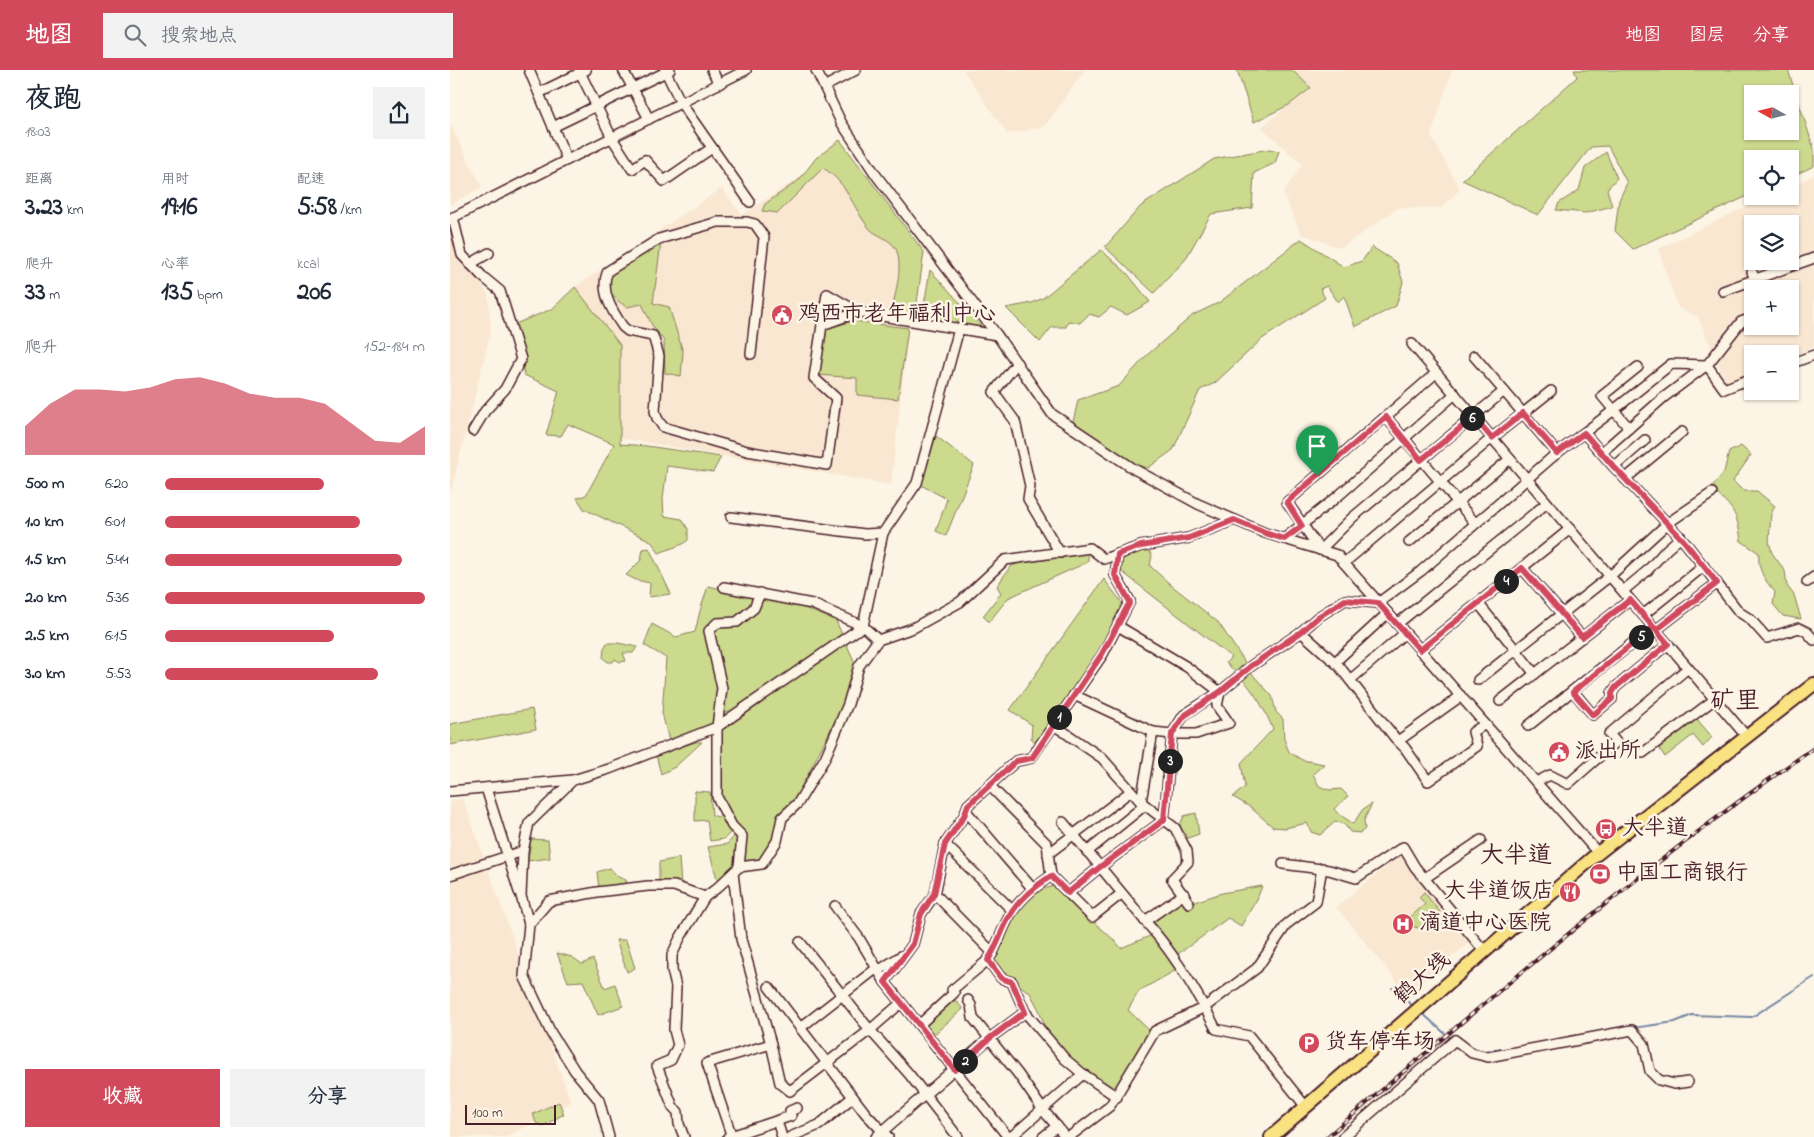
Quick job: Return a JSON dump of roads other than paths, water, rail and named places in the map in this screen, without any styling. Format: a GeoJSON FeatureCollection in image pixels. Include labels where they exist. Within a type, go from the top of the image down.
{"type":"FeatureCollection","features":[{"type":"Feature","properties":{"kind":"highway","name":"鹤大线"},"geometry":{"type":"LineString","coordinates":[[1271,1137],[1598,853],[1814,684]]}},
{"type":"Feature","properties":{"kind":"street"},"geometry":{"type":"LineString","coordinates":[[529,70],[567,160]]}},
{"type":"Feature","properties":{"kind":"street"},"geometry":{"type":"LineString","coordinates":[[624,70],[649,119]]}},
{"type":"Feature","properties":{"kind":"street"},"geometry":{"type":"LineString","coordinates":[[712,70],[719,84]]}},
{"type":"Feature","properties":{"kind":"street"},"geometry":{"type":"LineString","coordinates":[[473,431],[486,411],[505,389],[520,359],[500,291],[482,276],[462,254],[452,218],[746,70]]}},
{"type":"Feature","properties":{"kind":"street"},"geometry":{"type":"LineString","coordinates":[[816,70],[842,122],[876,175],[997,335],[1052,414],[1134,469],[1198,504],[1265,533],[1337,555],[1598,853]]}},
{"type":"Feature","properties":{"kind":"street"},"geometry":{"type":"LineString","coordinates":[[824,87],[856,70]]}},
{"type":"Feature","properties":{"kind":"street"},"geometry":{"type":"LineString","coordinates":[[538,93],[582,71],[596,106],[612,138],[632,169],[645,160],[664,181],[712,148]]}},
{"type":"Feature","properties":{"kind":"street"},"geometry":{"type":"LineString","coordinates":[[553,127],[667,71],[681,103],[750,202]]}},
{"type":"Feature","properties":{"kind":"street"},"geometry":{"type":"LineString","coordinates":[[750,354],[764,237],[755,224],[747,222],[718,222],[659,239],[608,271],[605,276],[604,292],[622,327],[628,331],[652,336],[659,356],[655,411],[663,427],[747,451],[827,465],[836,398],[814,378],[827,294],[858,312],[997,335]]}},
{"type":"Feature","properties":{"kind":"street"},"geometry":{"type":"LineString","coordinates":[[470,264],[489,253]]}},
{"type":"Feature","properties":{"kind":"street"},"geometry":{"type":"LineString","coordinates":[[1724,291],[1753,276],[1814,258]]}},
{"type":"Feature","properties":{"kind":"street"},"geometry":{"type":"LineString","coordinates":[[1753,276],[1755,280]]}},
{"type":"Feature","properties":{"kind":"street"},"geometry":{"type":"LineString","coordinates":[[822,325],[858,312]]}},
{"type":"Feature","properties":{"kind":"street"},"geometry":{"type":"LineString","coordinates":[[1602,452],[1663,398],[1707,366],[1741,322],[1744,321]]}},
{"type":"Feature","properties":{"kind":"street"},"geometry":{"type":"LineString","coordinates":[[450,792],[573,780],[609,769],[717,728],[863,626],[883,533],[917,482],[959,329]]}},
{"type":"Feature","properties":{"kind":"street"},"geometry":{"type":"LineString","coordinates":[[1412,344],[1747,737]]}},
{"type":"Feature","properties":{"kind":"street"},"geometry":{"type":"LineString","coordinates":[[1799,361],[1814,355]]}},
{"type":"Feature","properties":{"kind":"street"},"geometry":{"type":"LineString","coordinates":[[1474,356],[1557,453]]}},
{"type":"Feature","properties":{"kind":"street"},"geometry":{"type":"LineString","coordinates":[[1017,363],[994,392],[1015,422],[1030,486],[1028,499],[1060,553]]}},
{"type":"Feature","properties":{"kind":"street"},"geometry":{"type":"LineString","coordinates":[[1068,893],[1164,820],[1172,734],[1184,716],[1220,692],[1251,666],[1301,632],[1318,617],[1345,600],[1378,603],[1421,572],[1557,453],[1671,364],[1707,366]]}},
{"type":"Feature","properties":{"kind":"street"},"geometry":{"type":"LineString","coordinates":[[1629,428],[1602,396],[1638,366]]}},
{"type":"Feature","properties":{"kind":"street"},"geometry":{"type":"LineString","coordinates":[[1707,366],[1724,389],[1744,381]]}},
{"type":"Feature","properties":{"kind":"street"},"geometry":{"type":"LineString","coordinates":[[1320,550],[1287,502],[1436,373]]}},
{"type":"Feature","properties":{"kind":"street"},"geometry":{"type":"LineString","coordinates":[[1320,550],[1352,518],[1504,391]]}},
{"type":"Feature","properties":{"kind":"street"},"geometry":{"type":"LineString","coordinates":[[1344,563],[1492,438],[1551,391]]}},
{"type":"Feature","properties":{"kind":"street"},"geometry":{"type":"LineString","coordinates":[[1284,539],[1338,497],[1454,394]]}},
{"type":"Feature","properties":{"kind":"street"},"geometry":{"type":"LineString","coordinates":[[1386,417],[1457,503],[1476,523]]}},
{"type":"Feature","properties":{"kind":"street"},"geometry":{"type":"LineString","coordinates":[[1625,479],[1682,432]]}},
{"type":"Feature","properties":{"kind":"street"},"geometry":{"type":"LineString","coordinates":[[1584,433],[1681,537],[1739,612],[1750,619],[1768,638],[1799,628],[1808,632],[1814,640]]}},
{"type":"Feature","properties":{"kind":"street"},"geometry":{"type":"LineString","coordinates":[[1614,467],[1645,440]]}},
{"type":"Feature","properties":{"kind":"street"},"geometry":{"type":"LineString","coordinates":[[1409,542],[1510,460]]}},
{"type":"Feature","properties":{"kind":"street"},"geometry":{"type":"LineString","coordinates":[[1478,680],[1610,576],[1668,524],[1712,492]]}},
{"type":"Feature","properties":{"kind":"street"},"geometry":{"type":"LineString","coordinates":[[1397,624],[1547,503]]}},
{"type":"Feature","properties":{"kind":"street"},"geometry":{"type":"LineString","coordinates":[[731,517],[865,534],[883,533]]}},
{"type":"Feature","properties":{"kind":"street"},"geometry":{"type":"LineString","coordinates":[[684,1137],[679,1124],[678,1112],[673,1107],[657,1066],[671,1060],[678,1045],[674,1030],[676,987],[672,970],[672,955],[705,897],[736,870],[762,864],[777,841],[782,818],[798,803],[824,758],[848,704],[859,666],[878,640],[913,628],[960,602],[1005,560],[1090,548],[1104,558],[1141,546],[1189,538],[1234,520]]}},
{"type":"Feature","properties":{"kind":"street"},"geometry":{"type":"LineString","coordinates":[[1420,650],[1570,529]]}},
{"type":"Feature","properties":{"kind":"street"},"geometry":{"type":"LineString","coordinates":[[1623,591],[1647,571],[1661,554],[1681,537]]}},
{"type":"Feature","properties":{"kind":"street"},"geometry":{"type":"LineString","coordinates":[[885,982],[913,944],[921,914],[934,894],[945,844],[964,816],[968,805],[1016,761],[1032,758],[1102,654],[1118,626],[1130,602],[1115,575],[1118,554]]}},
{"type":"Feature","properties":{"kind":"street"},"geometry":{"type":"LineString","coordinates":[[1643,615],[1704,566]]}},
{"type":"Feature","properties":{"kind":"street"},"geometry":{"type":"LineString","coordinates":[[1522,568],[1582,637]]}},
{"type":"Feature","properties":{"kind":"street"},"geometry":{"type":"LineString","coordinates":[[1528,726],[1717,583]]}},
{"type":"Feature","properties":{"kind":"street"},"geometry":{"type":"LineString","coordinates":[[724,587],[812,604],[863,626],[878,640]]}},
{"type":"Feature","properties":{"kind":"street"},"geometry":{"type":"LineString","coordinates":[[760,593],[754,608],[737,622],[716,622],[709,631],[722,688],[717,728],[718,797],[732,826],[742,836],[736,870],[741,938],[772,1044],[775,1068],[780,1083],[790,1091],[902,1003]]}},
{"type":"Feature","properties":{"kind":"street"},"geometry":{"type":"LineString","coordinates":[[1500,701],[1630,600]]}},
{"type":"Feature","properties":{"kind":"street"},"geometry":{"type":"LineString","coordinates":[[1478,603],[1534,674]]}},
{"type":"Feature","properties":{"kind":"street"},"geometry":{"type":"LineString","coordinates":[[1335,662],[1388,613]]}},
{"type":"Feature","properties":{"kind":"street"},"geometry":{"type":"LineString","coordinates":[[1118,626],[1186,668],[1220,692]]}},
{"type":"Feature","properties":{"kind":"street"},"geometry":{"type":"LineString","coordinates":[[1301,632],[1335,662],[1405,748],[1428,781],[1477,746],[1473,732],[1485,724]]}},
{"type":"Feature","properties":{"kind":"street"},"geometry":{"type":"LineString","coordinates":[[1350,680],[1405,633]]}},
{"type":"Feature","properties":{"kind":"street"},"geometry":{"type":"LineString","coordinates":[[1573,692],[1593,715],[1612,699],[1612,693],[1616,687],[1668,644]]}},
{"type":"Feature","properties":{"kind":"street"},"geometry":{"type":"LineString","coordinates":[[1536,782],[1550,774],[1568,784],[1616,742],[1609,734],[1688,668]]}},
{"type":"Feature","properties":{"kind":"street"},"geometry":{"type":"LineString","coordinates":[[1074,695],[1153,732],[1196,734],[1229,723],[1217,706],[1220,692]]}},
{"type":"Feature","properties":{"kind":"street"},"geometry":{"type":"LineString","coordinates":[[1398,741],[1461,696]]}},
{"type":"Feature","properties":{"kind":"street"},"geometry":{"type":"LineString","coordinates":[[1643,753],[1715,699]]}},
{"type":"Feature","properties":{"kind":"street"},"geometry":{"type":"LineString","coordinates":[[1054,725],[1102,758],[1143,804],[1175,828],[1187,851],[1188,862],[1172,879],[1189,903]]}},
{"type":"Feature","properties":{"kind":"street"},"geometry":{"type":"LineString","coordinates":[[1087,852],[1143,804],[1153,732]]}},
{"type":"Feature","properties":{"kind":"street"},"geometry":{"type":"LineString","coordinates":[[521,896],[522,850],[529,823],[573,780]]}},
{"type":"Feature","properties":{"kind":"street"},"geometry":{"type":"LineString","coordinates":[[989,785],[1047,844],[1051,876],[1092,917],[1121,894]]}},
{"type":"Feature","properties":{"kind":"street"},"geometry":{"type":"LineString","coordinates":[[486,788],[529,924],[524,976],[551,1033],[575,1071],[599,1100],[608,1137]]}},
{"type":"Feature","properties":{"kind":"street"},"geometry":{"type":"LineString","coordinates":[[1048,854],[1131,791]]}},
{"type":"Feature","properties":{"kind":"street"},"geometry":{"type":"LineString","coordinates":[[966,811],[1032,888]]}},
{"type":"Feature","properties":{"kind":"street"},"geometry":{"type":"LineString","coordinates":[[1063,822],[1121,894],[1163,941],[1196,989],[1216,1029],[1249,1036],[1306,1107]]}},
{"type":"Feature","properties":{"kind":"street"},"geometry":{"type":"LineString","coordinates":[[1425,878],[1481,840]]}},
{"type":"Feature","properties":{"kind":"street"},"geometry":{"type":"LineString","coordinates":[[945,844],[1013,911]]}},
{"type":"Feature","properties":{"kind":"street"},"geometry":{"type":"LineString","coordinates":[[1282,864],[1322,868],[1356,878],[1403,847],[1415,867],[1485,952]]}},
{"type":"Feature","properties":{"kind":"street"},"geometry":{"type":"LineString","coordinates":[[450,875],[522,850]]}},
{"type":"Feature","properties":{"kind":"street"},"geometry":{"type":"LineString","coordinates":[[968,1000],[971,1005],[973,1018],[1024,1081],[1043,1110],[1068,1137],[1110,1106],[1155,1031],[1205,1007],[1257,968],[1287,924],[1316,902],[1322,868]]}},
{"type":"Feature","properties":{"kind":"street"},"geometry":{"type":"LineString","coordinates":[[919,1025],[954,993],[952,990],[991,956],[1008,917],[1032,888],[1051,876]]}},
{"type":"Feature","properties":{"kind":"street"},"geometry":{"type":"LineString","coordinates":[[529,924],[549,901],[597,892],[648,886],[674,886],[705,897]]}},
{"type":"Feature","properties":{"kind":"street"},"geometry":{"type":"LineString","coordinates":[[934,894],[964,922],[991,956],[1001,978],[1012,982],[1025,1012],[1065,1059],[1117,1097]]}},
{"type":"Feature","properties":{"kind":"street"},"geometry":{"type":"LineString","coordinates":[[1145,921],[1184,894]]}},
{"type":"Feature","properties":{"kind":"street"},"geometry":{"type":"LineString","coordinates":[[835,906],[859,938],[885,982],[1010,1137],[1083,1074]]}},
{"type":"Feature","properties":{"kind":"street"},"geometry":{"type":"LineString","coordinates":[[800,942],[870,1030],[909,1074],[958,1137]]}},
{"type":"Feature","properties":{"kind":"street"},"geometry":{"type":"LineString","coordinates":[[800,1028],[842,994],[905,953]]}},
{"type":"Feature","properties":{"kind":"street"},"geometry":{"type":"LineString","coordinates":[[769,987],[882,1135],[990,1038],[1025,1012]]}},
{"type":"Feature","properties":{"kind":"street"},"geometry":{"type":"LineString","coordinates":[[1343,1137],[1455,1040],[1472,1053],[1488,1057],[1632,1030],[1644,1044],[1650,1071],[1659,1080],[1674,1084],[1688,1082]]}},
{"type":"Feature","properties":{"kind":"street"},"geometry":{"type":"LineString","coordinates":[[772,1044],[707,1063],[731,1137],[790,1116],[790,1111],[797,1108]]}},
{"type":"Feature","properties":{"kind":"street"},"geometry":{"type":"LineString","coordinates":[[790,1137],[819,1125],[853,1097]]}},
{"type":"Feature","properties":{"kind":"street"},"geometry":{"type":"LineString","coordinates":[[777,1121],[782,1137]]}},
{"type":"Feature","properties":{"kind":"street"},"geometry":{"type":"LineString","coordinates":[[1043,1137],[1057,1126]]}},
{"type":"Feature","properties":{"kind":"waterway"},"geometry":{"type":"LineString","coordinates":[[1633,1028],[1675,1022],[1692,1015],[1752,1017],[1814,977]]}},
{"type":"Feature","properties":{"kind":"waterway"},"geometry":{"type":"LineString","coordinates":[[1392,988],[1413,1006]]}},
{"type":"Feature","properties":{"kind":"waterway"},"geometry":{"type":"LineString","coordinates":[[1421,1012],[1451,1039]]}},
{"type":"Feature","properties":{"kind":"waterway"},"geometry":{"type":"LineString","coordinates":[[1471,1047],[1481,1051],[1506,1049]]}},
{"type":"Feature","properties":{"kind":"railway"},"geometry":{"type":"LineString","coordinates":[[1327,1137],[1505,986],[1626,887],[1750,793],[1814,748]]}},
{"type":"Feature","properties":{"kind":"place","name":"鸡西市老年福利中心"},"geometry":{"type":"Point","coordinates":[782,315]}},
{"type":"Feature","properties":{"kind":"place","name":"派出所"},"geometry":{"type":"Point","coordinates":[1559,752]}},
{"type":"Feature","properties":{"kind":"place","name":"大半道"},"geometry":{"type":"Point","coordinates":[1606,829]}},
{"type":"Feature","properties":{"kind":"place","name":"中国工商银行"},"geometry":{"type":"Point","coordinates":[1600,874]}},
{"type":"Feature","properties":{"kind":"place","name":"大半道饭店"},"geometry":{"type":"Point","coordinates":[1570,892]}},
{"type":"Feature","properties":{"kind":"place","name":"滴道中心医院"},"geometry":{"type":"Point","coordinates":[1403,924]}},
{"type":"Feature","properties":{"kind":"place","name":"货车停车场"},"geometry":{"type":"Point","coordinates":[1309,1043]}},
{"type":"Feature","properties":{"kind":"district","name":"矿里"},"geometry":{"type":"Point","coordinates":[1735,702]}},
{"type":"Feature","properties":{"kind":"district","name":"大半道"},"geometry":{"type":"Point","coordinates":[1516,856]}}]}
